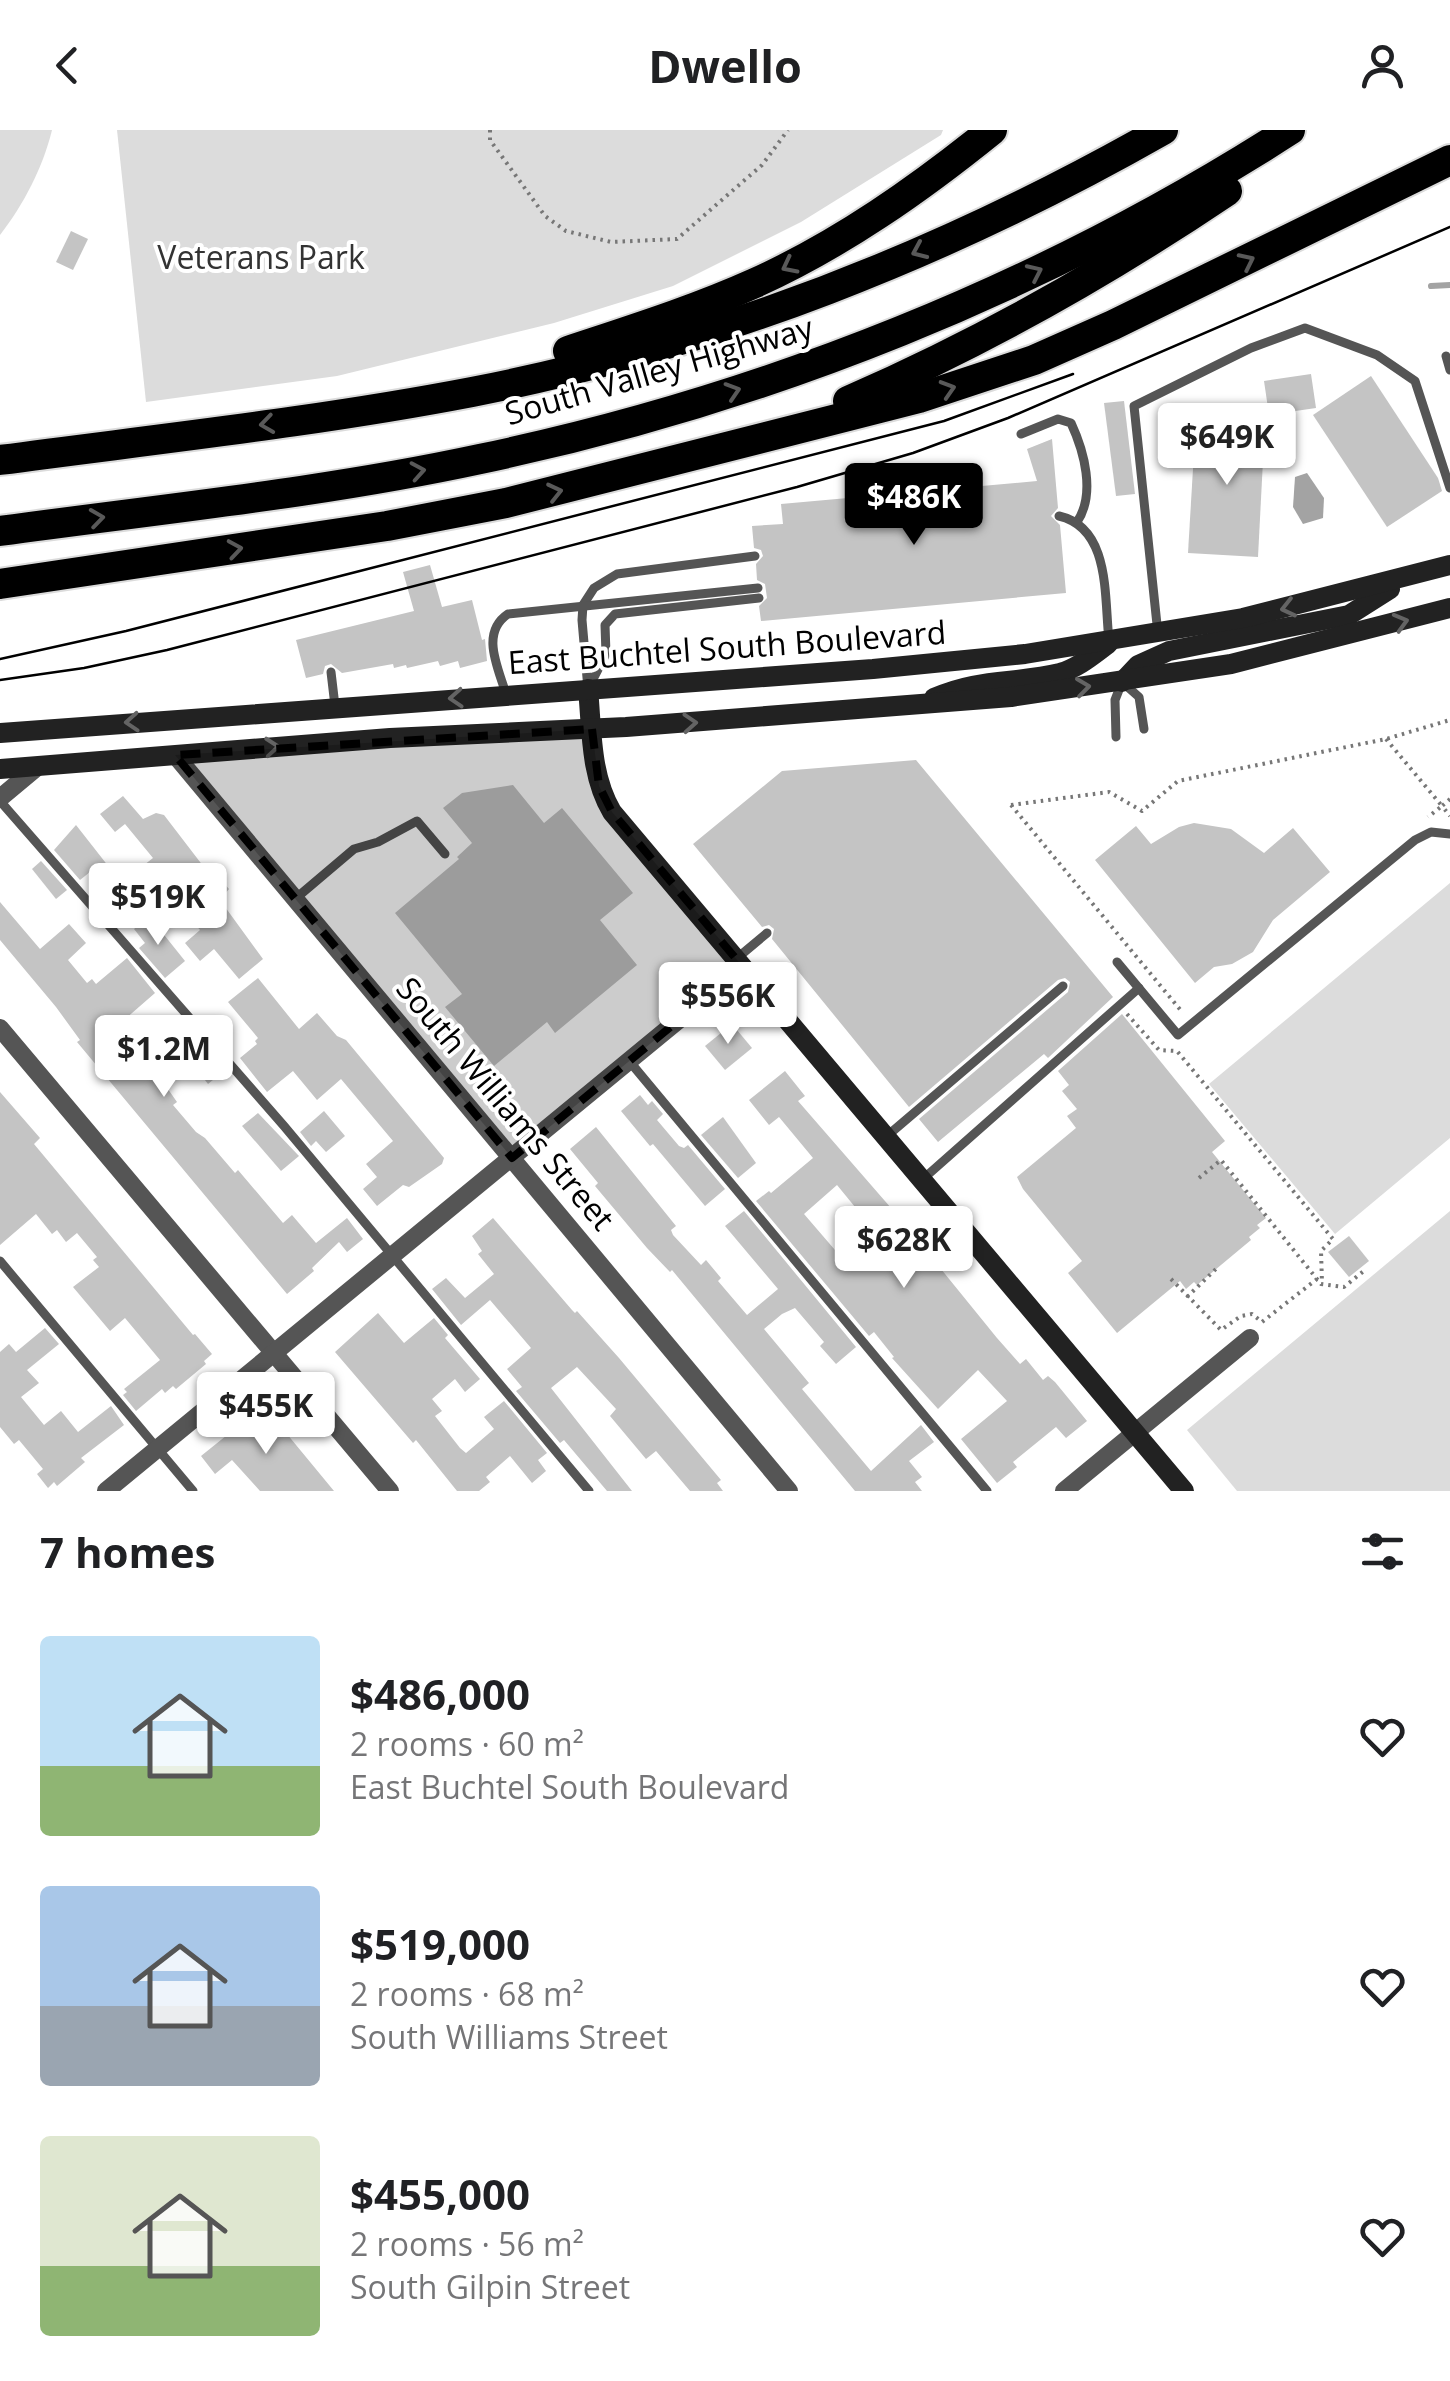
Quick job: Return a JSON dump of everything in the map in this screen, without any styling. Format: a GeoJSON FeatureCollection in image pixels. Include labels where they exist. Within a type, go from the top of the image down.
{"type":"FeatureCollection","features":[{"type":"Feature","properties":{"kind":"highway"},"geometry":{"type":"LineString","coordinates":[[364,410],[520,367],[752,284],[902,199],[992,130]]}},
{"type":"Feature","properties":{"kind":"highway","name":"South Valley Highway"},"geometry":{"type":"LineString","coordinates":[[0,460],[364,410],[474,392],[599,362],[795,302],[877,270],[1022,205],[1163,130]]}},
{"type":"Feature","properties":{"kind":"highway","name":"South Valley Highway"},"geometry":{"type":"LineString","coordinates":[[0,531],[430,468],[536,447],[686,407],[833,356],[983,296],[1096,242],[1290,130]]}},
{"type":"Feature","properties":{"kind":"highway"},"geometry":{"type":"LineString","coordinates":[[651,467],[838,406],[980,339],[1173,226],[1312,130]]}},
{"type":"Feature","properties":{"kind":"highway"},"geometry":{"type":"LineString","coordinates":[[0,584],[444,516],[919,398],[1034,360],[1450,160]]}},
{"type":"Feature","properties":{"kind":"main road","name":"East Buchtel South Boulevard"},"geometry":{"type":"LineString","coordinates":[[0,733],[892,667],[1109,643],[1310,603],[1450,565]]}},
{"type":"Feature","properties":{"kind":"main road"},"geometry":{"type":"LineString","coordinates":[[1122,682],[1138,665],[1170,651],[1349,614],[1409,577]]}},
{"type":"Feature","properties":{"kind":"main road"},"geometry":{"type":"LineString","coordinates":[[0,770],[390,738],[592,729],[914,706],[1122,682],[1264,656],[1450,608]]}},
{"type":"Feature","properties":{"kind":"main road"},"geometry":{"type":"LineString","coordinates":[[914,706],[962,686],[1060,672],[1080,664],[1109,643]]}},
{"type":"Feature","properties":{"kind":"main road"},"geometry":{"type":"LineString","coordinates":[[588,688],[599,786],[612,812],[1184,1491]]}},
{"type":"Feature","properties":{"kind":"street","name":"South Williams Street"},"geometry":{"type":"LineString","coordinates":[[174,755],[790,1491]]}},
{"type":"Feature","properties":{"kind":"street"},"geometry":{"type":"LineString","coordinates":[[0,800],[36,768]]}},
{"type":"Feature","properties":{"kind":"street"},"geometry":{"type":"LineString","coordinates":[[106,1491],[630,1062],[739,963]]}},
{"type":"Feature","properties":{"kind":"street"},"geometry":{"type":"LineString","coordinates":[[0,1028],[390,1491]]}},
{"type":"Feature","properties":{"kind":"street"},"geometry":{"type":"LineString","coordinates":[[1064,1491],[1250,1338]]}},
{"type":"Feature","properties":{"kind":"lane"},"geometry":{"type":"LineString","coordinates":[[1158,634],[1134,406],[1151,397],[1251,348],[1306,328],[1377,355],[1415,381],[1450,488]]}},
{"type":"Feature","properties":{"kind":"lane"},"geometry":{"type":"LineString","coordinates":[[1446,356],[1450,370]]}},
{"type":"Feature","properties":{"kind":"lane"},"geometry":{"type":"LineString","coordinates":[[1021,434],[1058,419],[1071,424],[1084,452],[1086,492],[1078,522]]}},
{"type":"Feature","properties":{"kind":"lane"},"geometry":{"type":"LineString","coordinates":[[1059,516],[1078,522],[1098,549],[1109,643]]}},
{"type":"Feature","properties":{"kind":"lane"},"geometry":{"type":"LineString","coordinates":[[588,688],[583,605],[594,588],[617,574],[755,556]]}},
{"type":"Feature","properties":{"kind":"lane"},"geometry":{"type":"LineString","coordinates":[[506,694],[492,646],[496,624],[516,612],[758,593],[614,614],[604,625],[606,654],[588,688]]}},
{"type":"Feature","properties":{"kind":"lane"},"geometry":{"type":"LineString","coordinates":[[331,672],[335,706]]}},
{"type":"Feature","properties":{"kind":"lane"},"geometry":{"type":"LineString","coordinates":[[1116,737],[1114,700],[1122,682],[1139,697],[1144,729]]}},
{"type":"Feature","properties":{"kind":"lane"},"geometry":{"type":"LineString","coordinates":[[0,800],[284,1126],[589,1491]]}},
{"type":"Feature","properties":{"kind":"lane"},"geometry":{"type":"LineString","coordinates":[[295,899],[354,849],[378,842],[417,821],[445,854]]}},
{"type":"Feature","properties":{"kind":"lane"},"geometry":{"type":"LineString","coordinates":[[1117,962],[1178,1035],[1414,840],[1431,832],[1450,834]]}},
{"type":"Feature","properties":{"kind":"lane"},"geometry":{"type":"LineString","coordinates":[[739,963],[766,933]]}},
{"type":"Feature","properties":{"kind":"lane"},"geometry":{"type":"LineString","coordinates":[[887,1136],[1063,986]]}},
{"type":"Feature","properties":{"kind":"lane"},"geometry":{"type":"LineString","coordinates":[[924,1179],[1139,988]]}},
{"type":"Feature","properties":{"kind":"lane"},"geometry":{"type":"LineString","coordinates":[[630,1062],[988,1491]]}},
{"type":"Feature","properties":{"kind":"lane"},"geometry":{"type":"LineString","coordinates":[[0,1261],[193,1491]]}},
{"type":"Feature","properties":{"kind":"path"},"geometry":{"type":"LineString","coordinates":[[490,130],[490,140],[545,216],[566,230],[611,242],[677,239],[762,165],[788,130]]}},
{"type":"Feature","properties":{"kind":"path"},"geometry":{"type":"LineString","coordinates":[[1187,1018],[1011,805],[1109,792],[1142,811],[1178,781],[1386,739],[1450,720]]}},
{"type":"Feature","properties":{"kind":"path"},"geometry":{"type":"LineString","coordinates":[[1386,739],[1450,816]]}},
{"type":"Feature","properties":{"kind":"path"},"geometry":{"type":"LineString","coordinates":[[1427,818],[1450,799]]}},
{"type":"Feature","properties":{"kind":"path"},"geometry":{"type":"LineString","coordinates":[[1128,1014],[1160,1050],[1177,1051],[1334,1240],[1320,1251],[1319,1281]]}},
{"type":"Feature","properties":{"kind":"path"},"geometry":{"type":"LineString","coordinates":[[1200,1178],[1220,1160],[1319,1281],[1344,1287],[1365,1270]]}},
{"type":"Feature","properties":{"kind":"path"},"geometry":{"type":"LineString","coordinates":[[1187,1298],[1218,1267]]}},
{"type":"Feature","properties":{"kind":"path"},"geometry":{"type":"LineString","coordinates":[[1171,1279],[1221,1330],[1241,1316],[1252,1314],[1262,1322],[1319,1281]]}},
{"type":"Feature","properties":{"kind":"highlighted area"},"geometry":{"type":"Polygon","coordinates":[[[592,729],[599,786],[612,812],[743,967],[512,1158],[175,755],[592,729]]]}},
{"type":"Feature","properties":{"kind":"green space"},"geometry":{"type":"Polygon","coordinates":[[[0,130],[52,130],[32,185],[0,235],[0,130]]]}},
{"type":"Feature","properties":{"kind":"green space","name":"Veterans Park"},"geometry":{"type":"Polygon","coordinates":[[[117,130],[943,130],[941,135],[801,222],[673,286],[554,323],[337,376],[146,402],[117,130]]]}},
{"type":"Feature","properties":{"kind":"green space"},"geometry":{"type":"Polygon","coordinates":[[[1450,883],[1450,1138],[1335,1234],[1209,1084],[1450,883]]]}},
{"type":"Feature","properties":{"kind":"green space"},"geometry":{"type":"Polygon","coordinates":[[[1450,1211],[1450,1491],[1237,1491],[1187,1430],[1450,1211]]]}},
{"type":"Feature","properties":{"kind":"shaded area"},"geometry":{"type":"Polygon","coordinates":[[[1307,473],[1324,498],[1323,518],[1303,524],[1293,507],[1295,477],[1307,473]]]}},
{"type":"Feature","properties":{"kind":"building"},"geometry":{"type":"Polygon","coordinates":[[[71,231],[88,239],[73,270],[56,262],[71,231]]]}},
{"type":"Feature","properties":{"kind":"building"},"geometry":{"type":"Polygon","coordinates":[[[1311,374],[1316,408],[1269,415],[1264,381],[1311,374]]]}},
{"type":"Feature","properties":{"kind":"building"},"geometry":{"type":"Polygon","coordinates":[[[1371,376],[1438,478],[1442,491],[1387,527],[1313,415],[1371,376]]]}},
{"type":"Feature","properties":{"kind":"building"},"geometry":{"type":"Polygon","coordinates":[[[1124,401],[1135,494],[1116,496],[1104,403],[1124,401]]]}},
{"type":"Feature","properties":{"kind":"building"},"geometry":{"type":"Polygon","coordinates":[[[1196,418],[1265,422],[1258,557],[1188,553],[1196,418]]]}},
{"type":"Feature","properties":{"kind":"building"},"geometry":{"type":"Polygon","coordinates":[[[1052,439],[1058,508],[1051,516],[1060,525],[1066,593],[761,621],[759,606],[767,598],[765,584],[757,580],[756,564],[763,556],[761,550],[754,548],[752,526],[783,524],[781,504],[1037,481],[1027,449],[1052,439]]]}},
{"type":"Feature","properties":{"kind":"building"},"geometry":{"type":"Polygon","coordinates":[[[430,565],[442,607],[472,600],[482,640],[485,639],[487,661],[460,668],[458,661],[407,668],[394,668],[393,664],[342,673],[331,664],[325,666],[323,674],[306,678],[296,640],[414,611],[403,572],[430,565]]]}},
{"type":"Feature","properties":{"kind":"building"},"geometry":{"type":"Polygon","coordinates":[[[916,760],[1113,997],[1048,1058],[1044,1054],[938,1142],[919,1119],[1068,992],[1070,982],[1065,978],[1058,980],[909,1107],[772,939],[774,929],[769,925],[762,927],[693,844],[782,771],[916,760]]]}},
{"type":"Feature","properties":{"kind":"building"},"geometry":{"type":"Polygon","coordinates":[[[513,785],[544,823],[562,808],[633,893],[600,920],[637,965],[555,1033],[547,1022],[494,1066],[445,1007],[462,994],[395,913],[459,859],[472,843],[443,808],[462,793],[513,785]]]}},
{"type":"Feature","properties":{"kind":"building"},"geometry":{"type":"Polygon","coordinates":[[[123,796],[143,819],[156,813],[164,815],[210,875],[214,872],[229,889],[220,900],[263,959],[239,979],[214,949],[200,961],[185,943],[200,930],[144,865],[153,858],[125,824],[115,832],[100,814],[123,796]]]}},
{"type":"Feature","properties":{"kind":"building"},"geometry":{"type":"Polygon","coordinates":[[[1194,823],[1231,829],[1264,853],[1293,828],[1330,872],[1273,920],[1253,952],[1232,964],[1214,967],[1195,983],[1095,860],[1136,826],[1151,844],[1194,823]]]}},
{"type":"Feature","properties":{"kind":"building"},"geometry":{"type":"Polygon","coordinates":[[[76,825],[116,876],[103,888],[90,872],[80,880],[54,850],[76,825]]]}},
{"type":"Feature","properties":{"kind":"building"},"geometry":{"type":"Polygon","coordinates":[[[41,861],[67,890],[56,899],[32,869],[41,861]]]}},
{"type":"Feature","properties":{"kind":"building"},"geometry":{"type":"Polygon","coordinates":[[[0,902],[40,949],[69,924],[86,943],[68,960],[87,983],[92,979],[96,984],[127,958],[155,993],[116,1027],[163,1082],[177,1102],[173,1105],[235,1173],[238,1170],[283,1223],[292,1215],[316,1243],[347,1218],[363,1239],[347,1252],[339,1242],[287,1294],[77,1042],[80,1040],[56,1007],[0,940],[0,902]]]}},
{"type":"Feature","properties":{"kind":"building"},"geometry":{"type":"Polygon","coordinates":[[[149,916],[185,961],[165,978],[139,948],[145,943],[134,929],[149,916]]]}},
{"type":"Feature","properties":{"kind":"building"},"geometry":{"type":"Polygon","coordinates":[[[258,978],[299,1029],[317,1013],[337,1036],[346,1040],[444,1158],[442,1164],[409,1187],[403,1185],[377,1206],[363,1189],[377,1177],[366,1164],[393,1141],[341,1079],[317,1100],[293,1071],[267,1092],[240,1058],[257,1044],[258,1038],[228,1002],[258,978]]]}},
{"type":"Feature","properties":{"kind":"building"},"geometry":{"type":"Polygon","coordinates":[[[1122,1014],[1225,1141],[1212,1152],[1266,1218],[1257,1225],[1260,1228],[1249,1237],[1251,1240],[1197,1285],[1194,1282],[1186,1289],[1180,1281],[1117,1333],[1068,1273],[1082,1261],[1017,1177],[1076,1128],[1067,1116],[1077,1109],[1062,1091],[1069,1085],[1058,1071],[1122,1014]]]}},
{"type":"Feature","properties":{"kind":"building"},"geometry":{"type":"Polygon","coordinates":[[[732,1024],[752,1048],[725,1070],[705,1046],[732,1024]]]}},
{"type":"Feature","properties":{"kind":"building"},"geometry":{"type":"Polygon","coordinates":[[[189,1029],[225,1070],[208,1084],[175,1041],[189,1029]]]}},
{"type":"Feature","properties":{"kind":"building"},"geometry":{"type":"Polygon","coordinates":[[[785,1071],[805,1096],[798,1101],[997,1338],[1020,1364],[1026,1359],[1043,1380],[1048,1376],[1055,1382],[1087,1421],[1066,1438],[1056,1427],[1013,1462],[1017,1467],[997,1483],[961,1439],[1007,1401],[978,1370],[938,1409],[874,1332],[869,1336],[756,1201],[813,1158],[779,1117],[769,1125],[749,1100],[785,1071]],[[837,1185],[804,1214],[841,1257],[873,1229],[837,1185]]]}},
{"type":"Feature","properties":{"kind":"building"},"geometry":{"type":"Polygon","coordinates":[[[0,1092],[40,1138],[34,1144],[212,1354],[176,1389],[173,1386],[165,1393],[162,1389],[136,1411],[123,1395],[127,1392],[124,1389],[160,1360],[125,1318],[110,1331],[73,1287],[99,1267],[93,1260],[97,1257],[77,1233],[66,1242],[57,1230],[52,1234],[36,1214],[0,1245],[0,1092]]]}},
{"type":"Feature","properties":{"kind":"building"},"geometry":{"type":"Polygon","coordinates":[[[640,1095],[648,1105],[652,1101],[663,1114],[657,1120],[679,1146],[688,1145],[725,1189],[705,1206],[621,1111],[640,1095]]]}},
{"type":"Feature","properties":{"kind":"building"},"geometry":{"type":"Polygon","coordinates":[[[324,1111],[345,1136],[326,1152],[316,1141],[311,1146],[300,1132],[324,1111]]]}},
{"type":"Feature","properties":{"kind":"building"},"geometry":{"type":"Polygon","coordinates":[[[258,1113],[299,1156],[281,1171],[242,1126],[258,1113]]]}},
{"type":"Feature","properties":{"kind":"building"},"geometry":{"type":"Polygon","coordinates":[[[723,1117],[756,1163],[738,1178],[701,1135],[723,1117]]]}},
{"type":"Feature","properties":{"kind":"building"},"geometry":{"type":"Polygon","coordinates":[[[596,1127],[676,1226],[671,1230],[673,1235],[701,1265],[706,1260],[747,1315],[778,1289],[725,1226],[744,1211],[856,1347],[836,1364],[820,1346],[824,1342],[795,1308],[782,1314],[764,1329],[809,1383],[802,1389],[871,1471],[921,1425],[934,1442],[909,1461],[922,1477],[915,1482],[922,1491],[855,1491],[672,1270],[647,1248],[595,1186],[598,1183],[570,1149],[596,1127]]]}},
{"type":"Feature","properties":{"kind":"building"},"geometry":{"type":"Polygon","coordinates":[[[493,1218],[619,1358],[721,1480],[717,1483],[723,1491],[690,1491],[656,1451],[646,1459],[610,1416],[616,1409],[577,1367],[551,1388],[632,1491],[607,1491],[516,1391],[522,1387],[507,1369],[531,1348],[490,1300],[461,1325],[432,1289],[446,1278],[465,1298],[494,1274],[478,1254],[482,1251],[472,1236],[493,1218]]]}},
{"type":"Feature","properties":{"kind":"building"},"geometry":{"type":"Polygon","coordinates":[[[1349,1236],[1369,1261],[1349,1277],[1328,1252],[1349,1236]]]}},
{"type":"Feature","properties":{"kind":"building"},"geometry":{"type":"Polygon","coordinates":[[[378,1313],[404,1343],[434,1318],[448,1335],[445,1338],[480,1379],[465,1392],[455,1379],[432,1399],[442,1411],[435,1416],[460,1448],[466,1453],[494,1429],[484,1417],[504,1401],[547,1453],[538,1460],[546,1471],[532,1483],[510,1456],[486,1477],[490,1482],[479,1491],[457,1491],[335,1352],[378,1313]]]}},
{"type":"Feature","properties":{"kind":"building"},"geometry":{"type":"Polygon","coordinates":[[[45,1328],[59,1344],[27,1370],[39,1383],[21,1397],[44,1425],[61,1411],[78,1432],[111,1406],[124,1425],[81,1458],[85,1462],[57,1486],[54,1482],[48,1488],[37,1474],[43,1469],[19,1440],[14,1444],[0,1427],[0,1352],[9,1344],[16,1352],[45,1328]]]}},
{"type":"Feature","properties":{"kind":"building"},"geometry":{"type":"Polygon","coordinates":[[[262,1407],[334,1491],[260,1491],[232,1460],[215,1474],[201,1456],[262,1407]]]}},
{"type":"Feature","properties":{"kind":"waterway"},"geometry":{"type":"LineString","coordinates":[[1431,286],[1450,285]]}},
{"type":"Feature","properties":{"kind":"tram line"},"geometry":{"type":"LineString","coordinates":[[0,680],[84,668],[167,650],[797,487],[913,453],[1008,418],[1450,227]]}},
{"type":"Feature","properties":{"kind":"tram line"},"geometry":{"type":"LineString","coordinates":[[0,659],[126,631],[944,421],[1073,374]]}}]}
